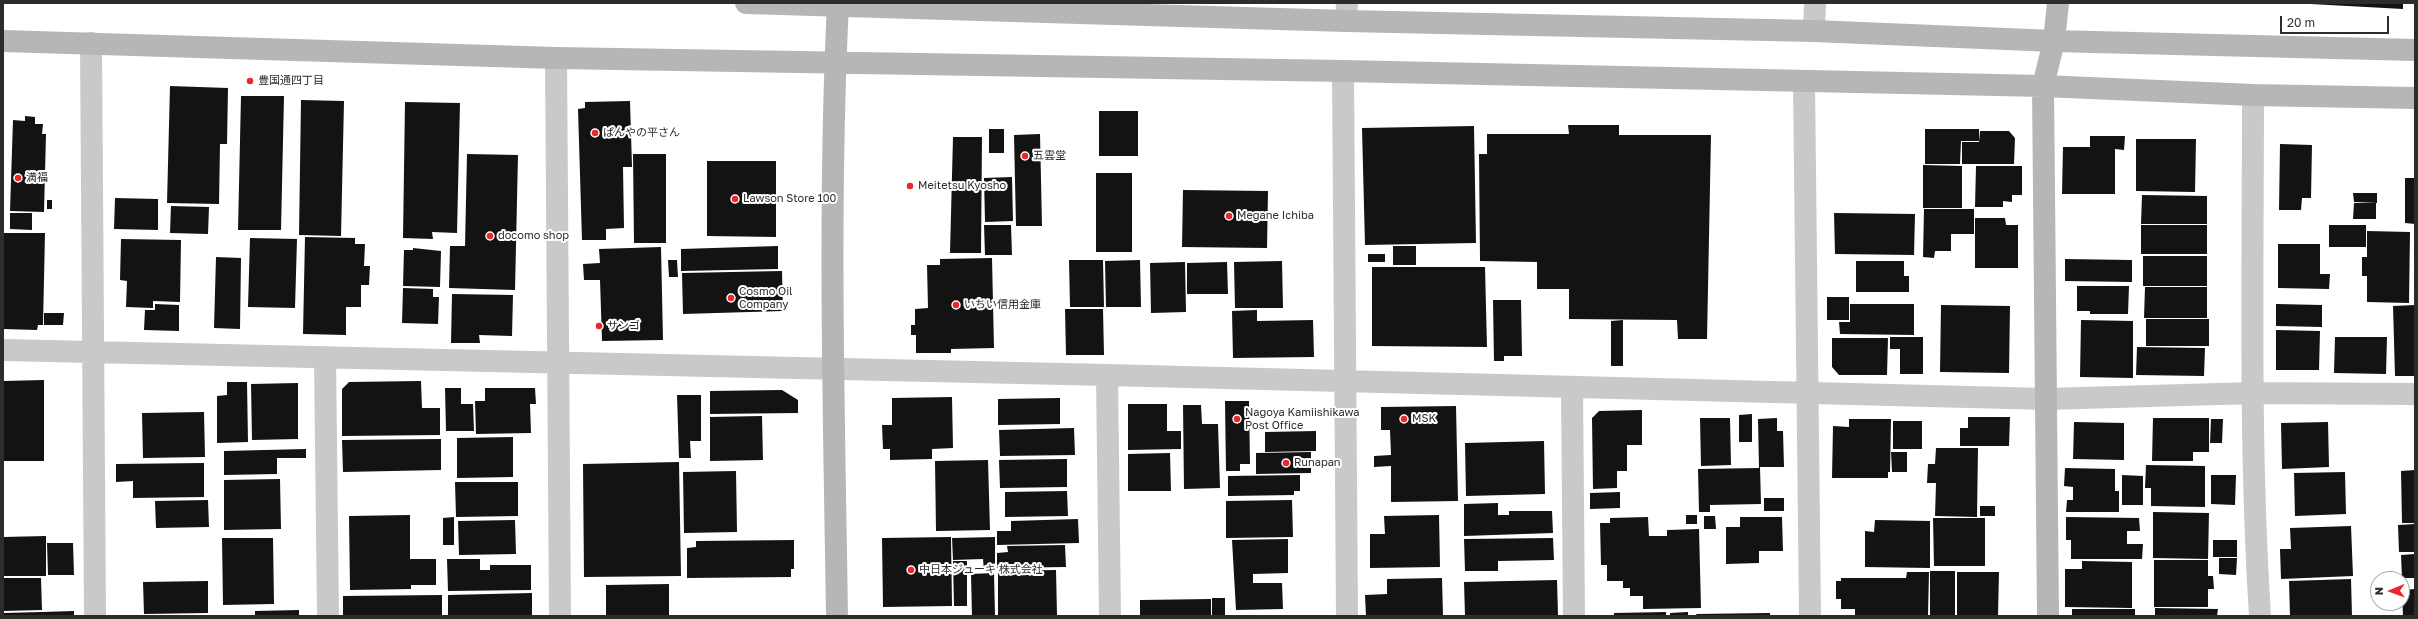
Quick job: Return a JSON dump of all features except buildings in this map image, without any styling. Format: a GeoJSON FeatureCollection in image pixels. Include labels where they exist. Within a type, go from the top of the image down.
{"type":"FeatureCollection","features":[{"type":"Feature","properties":{"kind":"street"},"geometry":{"type":"LineString","coordinates":[[746,3],[1346,12],[2054,41],[2415,50]]}},
{"type":"Feature","properties":{"kind":"street"},"geometry":{"type":"LineString","coordinates":[[1814,31],[1815,3]]}},
{"type":"Feature","properties":{"kind":"street"},"geometry":{"type":"LineString","coordinates":[[2048,616],[2043,86],[2054,41],[2058,3]]}},
{"type":"Feature","properties":{"kind":"street"},"geometry":{"type":"LineString","coordinates":[[836,616],[834,369],[835,61],[838,4]]}},
{"type":"Feature","properties":{"kind":"street"},"geometry":{"type":"LineString","coordinates":[[3,41],[556,58],[835,61],[2043,86],[2253,95],[2415,98]]}},
{"type":"Feature","properties":{"kind":"street"},"geometry":{"type":"LineString","coordinates":[[91,43],[95,616]]}},
{"type":"Feature","properties":{"kind":"street"},"geometry":{"type":"LineString","coordinates":[[556,58],[560,616]]}},
{"type":"Feature","properties":{"kind":"street"},"geometry":{"type":"LineString","coordinates":[[1343,71],[1346,616]]}},
{"type":"Feature","properties":{"kind":"street"},"geometry":{"type":"LineString","coordinates":[[1804,82],[1810,616]]}},
{"type":"Feature","properties":{"kind":"street"},"geometry":{"type":"LineString","coordinates":[[2253,95],[2252,393],[2255,542],[2260,616]]}},
{"type":"Feature","properties":{"kind":"street"},"geometry":{"type":"LineString","coordinates":[[3,350],[1107,375],[2047,399],[2252,393],[2415,394]]}},
{"type":"Feature","properties":{"kind":"street"},"geometry":{"type":"LineString","coordinates":[[325,357],[328,616]]}},
{"type":"Feature","properties":{"kind":"street"},"geometry":{"type":"LineString","coordinates":[[1107,375],[1110,616]]}},
{"type":"Feature","properties":{"kind":"street"},"geometry":{"type":"LineString","coordinates":[[1572,388],[1574,616]]}},
{"type":"Feature","properties":{"kind":"place","name":"豊国通四丁目"},"geometry":{"type":"Point","coordinates":[250,81]}},
{"type":"Feature","properties":{"kind":"place","name":"ぱんやの平さん"},"geometry":{"type":"Point","coordinates":[595,133]}},
{"type":"Feature","properties":{"kind":"place","name":"五雲堂"},"geometry":{"type":"Point","coordinates":[1025,156]}},
{"type":"Feature","properties":{"kind":"place","name":"満福"},"geometry":{"type":"Point","coordinates":[18,178]}},
{"type":"Feature","properties":{"kind":"place","name":"Meitetsu Kyosho"},"geometry":{"type":"Point","coordinates":[910,186]}},
{"type":"Feature","properties":{"kind":"place","name":"Lawson Store 100"},"geometry":{"type":"Point","coordinates":[735,199]}},
{"type":"Feature","properties":{"kind":"place","name":"Megane Ichiba"},"geometry":{"type":"Point","coordinates":[1229,216]}},
{"type":"Feature","properties":{"kind":"place","name":"docomo shop"},"geometry":{"type":"Point","coordinates":[490,236]}},
{"type":"Feature","properties":{"kind":"place","name":"Cosmo Oil Company"},"geometry":{"type":"Point","coordinates":[731,298]}},
{"type":"Feature","properties":{"kind":"place","name":"いちい信用金庫"},"geometry":{"type":"Point","coordinates":[956,305]}},
{"type":"Feature","properties":{"kind":"place","name":"サンゴ"},"geometry":{"type":"Point","coordinates":[599,326]}},
{"type":"Feature","properties":{"kind":"place","name":"Nagoya Kamiishikawa Post Office"},"geometry":{"type":"Point","coordinates":[1237,419]}},
{"type":"Feature","properties":{"kind":"place","name":"MSK"},"geometry":{"type":"Point","coordinates":[1404,419]}},
{"type":"Feature","properties":{"kind":"place","name":"Runapan"},"geometry":{"type":"Point","coordinates":[1286,463]}},
{"type":"Feature","properties":{"kind":"place","name":"中日本ジューキ 株式会社"},"geometry":{"type":"Point","coordinates":[911,570]}}]}
